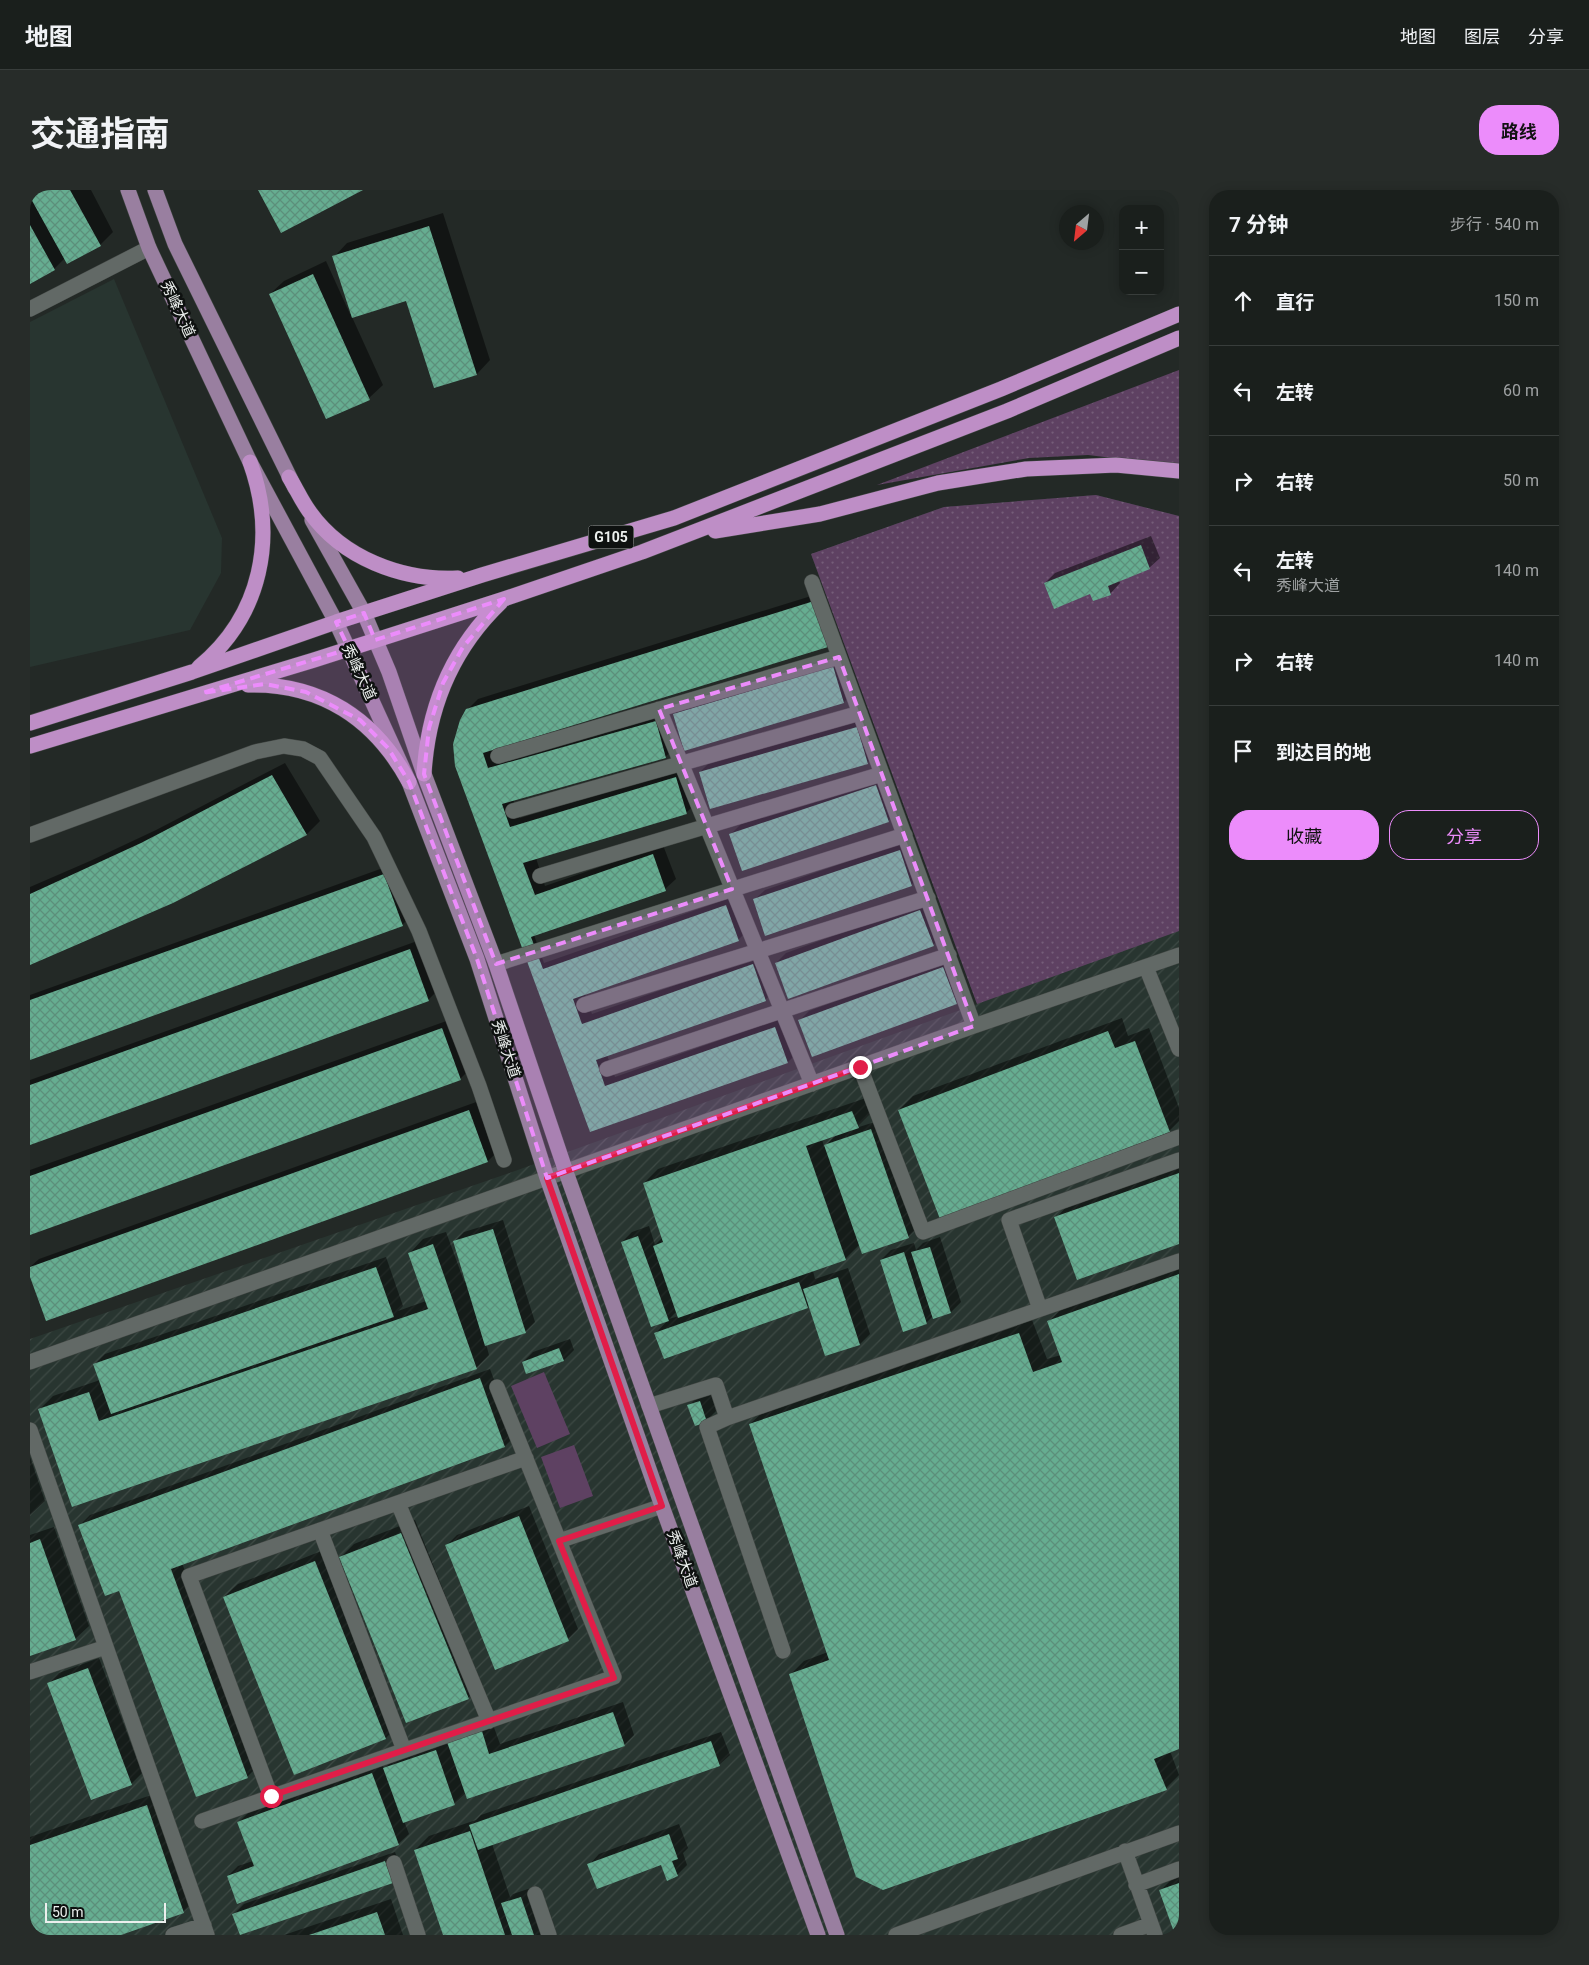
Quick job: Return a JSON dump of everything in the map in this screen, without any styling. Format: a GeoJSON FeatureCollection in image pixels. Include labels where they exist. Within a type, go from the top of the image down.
{"type":"FeatureCollection","features":[{"type":"Feature","properties":{"kind":"highway","name":"G105"},"geometry":{"type":"LineString","coordinates":[[30,723],[192,672],[336,622],[482,575],[674,518],[1001,389],[1179,314]]}},
{"type":"Feature","properties":{"kind":"highway","name":"G105"},"geometry":{"type":"LineString","coordinates":[[30,746],[349,649],[504,599],[681,537],[1007,411],[1179,338]]}},
{"type":"Feature","properties":{"kind":"highway"},"geometry":{"type":"LineString","coordinates":[[192,672],[214,653],[232,631],[251,597],[257,579],[264,540],[264,520],[258,487],[250,462]]}},
{"type":"Feature","properties":{"kind":"highway"},"geometry":{"type":"LineString","coordinates":[[681,537],[820,514],[938,483],[1026,470],[1116,464],[1179,471]]}},
{"type":"Feature","properties":{"kind":"highway"},"geometry":{"type":"LineString","coordinates":[[289,477],[309,511],[322,526],[344,545],[370,560],[396,571],[424,577],[444,579],[482,575]]}},
{"type":"Feature","properties":{"kind":"highway"},"geometry":{"type":"LineString","coordinates":[[424,774],[429,728],[443,684],[463,646],[504,599]]}},
{"type":"Feature","properties":{"kind":"highway"},"geometry":{"type":"LineString","coordinates":[[202,693],[243,685],[265,684],[292,688],[326,699],[360,720],[375,733],[388,748],[409,782]]}},
{"type":"Feature","properties":{"kind":"main road","name":"秀峰大道"},"geometry":{"type":"LineString","coordinates":[[128,190],[150,248],[250,462],[336,622],[409,782],[477,959],[547,1178],[662,1506],[818,1935]]}},
{"type":"Feature","properties":{"kind":"main road","name":"秀峰大道"},"geometry":{"type":"LineString","coordinates":[[154,190],[175,244],[289,477],[364,613],[389,672],[424,774],[496,964],[566,1172],[837,1935]]}},
{"type":"Feature","properties":{"kind":"street"},"geometry":{"type":"LineString","coordinates":[[30,309],[150,248]]}},
{"type":"Feature","properties":{"kind":"street"},"geometry":{"type":"LineString","coordinates":[[812,582],[974,1026]]}},
{"type":"Feature","properties":{"kind":"street"},"geometry":{"type":"LineString","coordinates":[[498,756],[839,657]]}},
{"type":"Feature","properties":{"kind":"street"},"geometry":{"type":"LineString","coordinates":[[659,709],[812,1084]]}},
{"type":"Feature","properties":{"kind":"street"},"geometry":{"type":"LineString","coordinates":[[513,811],[860,713]]}},
{"type":"Feature","properties":{"kind":"street"},"geometry":{"type":"LineString","coordinates":[[30,835],[255,752],[284,746],[303,749],[320,758],[374,836],[419,931],[479,1086],[504,1160]]}},
{"type":"Feature","properties":{"kind":"street"},"geometry":{"type":"LineString","coordinates":[[540,876],[882,774]]}},
{"type":"Feature","properties":{"kind":"street"},"geometry":{"type":"LineString","coordinates":[[496,964],[905,835]]}},
{"type":"Feature","properties":{"kind":"street"},"geometry":{"type":"LineString","coordinates":[[584,1005],[928,898]]}},
{"type":"Feature","properties":{"kind":"street"},"geometry":{"type":"LineString","coordinates":[[607,1069],[949,955]]}},
{"type":"Feature","properties":{"kind":"street"},"geometry":{"type":"LineString","coordinates":[[30,1362],[974,1026],[1179,955]]}},
{"type":"Feature","properties":{"kind":"street"},"geometry":{"type":"LineString","coordinates":[[1146,967],[1179,1049]]}},
{"type":"Feature","properties":{"kind":"street"},"geometry":{"type":"LineString","coordinates":[[860,1067],[923,1232],[1179,1137]]}},
{"type":"Feature","properties":{"kind":"street"},"geometry":{"type":"LineString","coordinates":[[1040,1309],[1009,1220],[1179,1160]]}},
{"type":"Feature","properties":{"kind":"street"},"geometry":{"type":"LineString","coordinates":[[783,1652],[707,1427],[727,1418],[1179,1261]]}},
{"type":"Feature","properties":{"kind":"street"},"geometry":{"type":"LineString","coordinates":[[649,1406],[716,1385],[727,1418]]}},
{"type":"Feature","properties":{"kind":"street"},"geometry":{"type":"LineString","coordinates":[[202,1820],[614,1678],[497,1387]]}},
{"type":"Feature","properties":{"kind":"street"},"geometry":{"type":"LineString","coordinates":[[30,1430],[205,1930],[173,1935]]}},
{"type":"Feature","properties":{"kind":"street"},"geometry":{"type":"LineString","coordinates":[[271,1796],[189,1576],[526,1458]]}},
{"type":"Feature","properties":{"kind":"street"},"geometry":{"type":"LineString","coordinates":[[398,1503],[489,1721]]}},
{"type":"Feature","properties":{"kind":"street"},"geometry":{"type":"LineString","coordinates":[[559,1541],[662,1506]]}},
{"type":"Feature","properties":{"kind":"street"},"geometry":{"type":"LineString","coordinates":[[320,1530],[404,1750]]}},
{"type":"Feature","properties":{"kind":"street"},"geometry":{"type":"LineString","coordinates":[[30,1672],[106,1647]]}},
{"type":"Feature","properties":{"kind":"street"},"geometry":{"type":"LineString","coordinates":[[896,1935],[1179,1833]]}},
{"type":"Feature","properties":{"kind":"street"},"geometry":{"type":"LineString","coordinates":[[1121,1935],[1153,1929],[1125,1851]]}},
{"type":"Feature","properties":{"kind":"street"},"geometry":{"type":"LineString","coordinates":[[394,1862],[418,1935]]}},
{"type":"Feature","properties":{"kind":"street"},"geometry":{"type":"LineString","coordinates":[[1136,1885],[1179,1870]]}},
{"type":"Feature","properties":{"kind":"street"},"geometry":{"type":"LineString","coordinates":[[536,1894],[549,1935]]}},
{"type":"Feature","properties":{"kind":"highlighted area"},"geometry":{"type":"Polygon","coordinates":[[[504,599],[463,647],[443,683],[429,728],[424,774],[496,964],[732,889],[659,709],[839,657],[974,1026],[547,1178],[477,959],[409,782],[388,748],[360,720],[306,692],[265,684],[202,693],[349,649],[336,622],[364,613],[375,640],[504,599]]]}},
{"type":"Feature","properties":{"kind":"shaded area"},"geometry":{"type":"Polygon","coordinates":[[[114,279],[222,538],[221,573],[190,630],[30,667],[30,322],[114,279]]]}},
{"type":"Feature","properties":{"kind":"shaded area"},"geometry":{"type":"Polygon","coordinates":[[[1179,370],[1179,466],[1088,455],[1029,458],[877,485],[1179,370]]]}},
{"type":"Feature","properties":{"kind":"shaded area"},"geometry":{"type":"Polygon","coordinates":[[[1096,495],[1179,516],[1179,1935],[30,1935],[30,1339],[515,1171],[977,1004],[811,554],[944,507],[1096,495]]]}},
{"type":"Feature","properties":{"kind":"shaded area"},"geometry":{"type":"Polygon","coordinates":[[[1096,495],[1179,516],[1179,931],[977,1004],[811,554],[944,507],[1096,495]]]}},
{"type":"Feature","properties":{"kind":"shaded area"},"geometry":{"type":"Polygon","coordinates":[[[544,1372],[570,1434],[537,1448],[511,1386],[544,1372]]]}},
{"type":"Feature","properties":{"kind":"shaded area"},"geometry":{"type":"Polygon","coordinates":[[[574,1445],[593,1496],[560,1508],[541,1457],[574,1445]]]}},
{"type":"Feature","properties":{"kind":"building"},"geometry":{"type":"Polygon","coordinates":[[[30,190],[70,190],[101,246],[67,264],[30,197],[30,190]]]}},
{"type":"Feature","properties":{"kind":"building"},"geometry":{"type":"Polygon","coordinates":[[[258,190],[363,190],[281,233],[258,190]]]}},
{"type":"Feature","properties":{"kind":"building"},"geometry":{"type":"Polygon","coordinates":[[[30,225],[55,270],[30,284],[30,225]]]}},
{"type":"Feature","properties":{"kind":"building"},"geometry":{"type":"Polygon","coordinates":[[[429,226],[477,375],[434,388],[406,301],[352,318],[332,256],[429,226]]]}},
{"type":"Feature","properties":{"kind":"building"},"geometry":{"type":"Polygon","coordinates":[[[313,274],[370,400],[326,419],[269,294],[313,274]]]}},
{"type":"Feature","properties":{"kind":"building"},"geometry":{"type":"Polygon","coordinates":[[[1141,545],[1150,569],[1108,586],[1111,595],[1093,601],[1090,594],[1054,609],[1044,583],[1141,545]]]}},
{"type":"Feature","properties":{"kind":"building"},"geometry":{"type":"Polygon","coordinates":[[[814,601],[828,647],[483,753],[488,768],[656,721],[666,758],[502,804],[510,827],[676,777],[687,814],[523,863],[535,895],[653,854],[666,891],[531,937],[543,969],[726,905],[739,941],[573,999],[582,1024],[753,964],[766,1001],[596,1060],[605,1086],[775,1027],[788,1063],[590,1132],[455,766],[453,744],[460,720],[466,709],[814,601]]]}},
{"type":"Feature","properties":{"kind":"building"},"geometry":{"type":"Polygon","coordinates":[[[833,666],[844,703],[684,751],[673,714],[833,666]]]}},
{"type":"Feature","properties":{"kind":"building"},"geometry":{"type":"Polygon","coordinates":[[[857,727],[868,764],[710,809],[699,772],[857,727]]]}},
{"type":"Feature","properties":{"kind":"building"},"geometry":{"type":"Polygon","coordinates":[[[272,775],[307,835],[173,903],[30,965],[30,894],[141,843],[272,775]]]}},
{"type":"Feature","properties":{"kind":"building"},"geometry":{"type":"Polygon","coordinates":[[[876,785],[889,822],[742,871],[729,834],[876,785]]]}},
{"type":"Feature","properties":{"kind":"building"},"geometry":{"type":"Polygon","coordinates":[[[900,850],[912,886],[765,936],[753,899],[900,850]]]}},
{"type":"Feature","properties":{"kind":"building"},"geometry":{"type":"Polygon","coordinates":[[[384,874],[403,926],[30,1060],[30,1000],[384,874]]]}},
{"type":"Feature","properties":{"kind":"building"},"geometry":{"type":"Polygon","coordinates":[[[920,910],[934,946],[788,999],[775,963],[920,910]]]}},
{"type":"Feature","properties":{"kind":"building"},"geometry":{"type":"Polygon","coordinates":[[[410,949],[429,1001],[30,1145],[30,1085],[410,949]]]}},
{"type":"Feature","properties":{"kind":"building"},"geometry":{"type":"Polygon","coordinates":[[[943,967],[957,1004],[812,1057],[798,1020],[943,967]]]}},
{"type":"Feature","properties":{"kind":"building"},"geometry":{"type":"Polygon","coordinates":[[[442,1028],[461,1080],[30,1235],[30,1176],[442,1028]]]}},
{"type":"Feature","properties":{"kind":"building"},"geometry":{"type":"Polygon","coordinates":[[[1108,1031],[1115,1048],[1135,1041],[1170,1132],[940,1219],[898,1110],[1108,1031]]]}},
{"type":"Feature","properties":{"kind":"building"},"geometry":{"type":"Polygon","coordinates":[[[469,1110],[488,1162],[46,1321],[30,1277],[30,1267],[469,1110]]]}},
{"type":"Feature","properties":{"kind":"building"},"geometry":{"type":"Polygon","coordinates":[[[852,1111],[859,1128],[806,1146],[846,1260],[678,1318],[653,1246],[663,1242],[643,1183],[852,1111]]]}},
{"type":"Feature","properties":{"kind":"building"},"geometry":{"type":"Polygon","coordinates":[[[871,1129],[909,1238],[862,1254],[824,1145],[871,1129]]]}},
{"type":"Feature","properties":{"kind":"building"},"geometry":{"type":"Polygon","coordinates":[[[1179,1173],[1179,1244],[1077,1280],[1054,1217],[1179,1173]]]}},
{"type":"Feature","properties":{"kind":"building"},"geometry":{"type":"Polygon","coordinates":[[[493,1229],[526,1333],[485,1346],[453,1241],[493,1229]]]}},
{"type":"Feature","properties":{"kind":"building"},"geometry":{"type":"Polygon","coordinates":[[[638,1236],[669,1321],[651,1327],[621,1242],[638,1236]]]}},
{"type":"Feature","properties":{"kind":"building"},"geometry":{"type":"Polygon","coordinates":[[[433,1244],[477,1369],[72,1507],[38,1409],[89,1392],[99,1421],[428,1309],[408,1253],[433,1244]]]}},
{"type":"Feature","properties":{"kind":"building"},"geometry":{"type":"Polygon","coordinates":[[[930,1247],[951,1313],[933,1319],[911,1252],[930,1247]]]}},
{"type":"Feature","properties":{"kind":"building"},"geometry":{"type":"Polygon","coordinates":[[[904,1252],[927,1324],[903,1332],[880,1260],[904,1252]]]}},
{"type":"Feature","properties":{"kind":"building"},"geometry":{"type":"Polygon","coordinates":[[[376,1267],[394,1317],[111,1414],[93,1364],[376,1267]]]}},
{"type":"Feature","properties":{"kind":"building"},"geometry":{"type":"Polygon","coordinates":[[[1179,1274],[1179,1749],[1154,1759],[1167,1790],[883,1890],[856,1877],[789,1674],[829,1660],[749,1424],[1019,1333],[1033,1372],[1062,1362],[1047,1321],[1179,1274]]]}},
{"type":"Feature","properties":{"kind":"building"},"geometry":{"type":"Polygon","coordinates":[[[838,1277],[860,1345],[825,1356],[803,1289],[838,1277]]]}},
{"type":"Feature","properties":{"kind":"building"},"geometry":{"type":"Polygon","coordinates":[[[799,1282],[808,1308],[664,1359],[654,1333],[799,1282]]]}},
{"type":"Feature","properties":{"kind":"building"},"geometry":{"type":"Polygon","coordinates":[[[559,1348],[564,1361],[526,1374],[522,1362],[559,1348]]]}},
{"type":"Feature","properties":{"kind":"building"},"geometry":{"type":"Polygon","coordinates":[[[480,1378],[505,1447],[171,1569],[248,1778],[196,1797],[119,1591],[105,1596],[78,1525],[480,1378]]]}},
{"type":"Feature","properties":{"kind":"building"},"geometry":{"type":"Polygon","coordinates":[[[700,1401],[707,1422],[695,1426],[687,1405],[700,1401]]]}},
{"type":"Feature","properties":{"kind":"building"},"geometry":{"type":"Polygon","coordinates":[[[519,1516],[569,1641],[495,1670],[445,1545],[519,1516]]]}},
{"type":"Feature","properties":{"kind":"building"},"geometry":{"type":"Polygon","coordinates":[[[401,1533],[469,1699],[406,1723],[339,1557],[401,1533]]]}},
{"type":"Feature","properties":{"kind":"building"},"geometry":{"type":"Polygon","coordinates":[[[40,1539],[76,1640],[30,1656],[30,1543],[40,1539]]]}},
{"type":"Feature","properties":{"kind":"building"},"geometry":{"type":"Polygon","coordinates":[[[315,1561],[386,1739],[294,1775],[223,1597],[315,1561]]]}},
{"type":"Feature","properties":{"kind":"building"},"geometry":{"type":"Polygon","coordinates":[[[88,1668],[132,1785],[91,1800],[47,1683],[88,1668]]]}},
{"type":"Feature","properties":{"kind":"building"},"geometry":{"type":"Polygon","coordinates":[[[613,1712],[625,1746],[467,1799],[447,1742],[482,1731],[489,1754],[613,1712]]]}},
{"type":"Feature","properties":{"kind":"building"},"geometry":{"type":"Polygon","coordinates":[[[711,1741],[720,1766],[478,1850],[469,1825],[711,1741]]]}},
{"type":"Feature","properties":{"kind":"building"},"geometry":{"type":"Polygon","coordinates":[[[436,1750],[455,1805],[403,1823],[383,1768],[436,1750]]]}},
{"type":"Feature","properties":{"kind":"building"},"geometry":{"type":"Polygon","coordinates":[[[372,1773],[399,1845],[237,1904],[227,1876],[254,1866],[237,1822],[372,1773]]]}},
{"type":"Feature","properties":{"kind":"building"},"geometry":{"type":"Polygon","coordinates":[[[147,1805],[184,1913],[121,1935],[30,1935],[30,1845],[147,1805]]]}},
{"type":"Feature","properties":{"kind":"building"},"geometry":{"type":"Polygon","coordinates":[[[470,1831],[505,1935],[443,1935],[414,1850],[470,1831]]]}},
{"type":"Feature","properties":{"kind":"building"},"geometry":{"type":"Polygon","coordinates":[[[669,1834],[678,1859],[672,1861],[678,1876],[667,1881],[661,1865],[597,1889],[587,1864],[669,1834]]]}},
{"type":"Feature","properties":{"kind":"building"},"geometry":{"type":"Polygon","coordinates":[[[385,1861],[393,1883],[240,1935],[232,1914],[385,1861]]]}},
{"type":"Feature","properties":{"kind":"building"},"geometry":{"type":"Polygon","coordinates":[[[1179,1883],[1179,1935],[1175,1935],[1159,1890],[1179,1883]]]}},
{"type":"Feature","properties":{"kind":"building"},"geometry":{"type":"Polygon","coordinates":[[[521,1897],[534,1935],[512,1935],[501,1903],[521,1897]]]}},
{"type":"Feature","properties":{"kind":"building"},"geometry":{"type":"Polygon","coordinates":[[[377,1912],[385,1935],[309,1935],[377,1912]]]}},
{"type":"Feature","properties":{"kind":"route"},"geometry":{"type":"LineString","coordinates":[[271,1796],[614,1678],[559,1541],[662,1506],[547,1178],[860,1067]]}}]}
